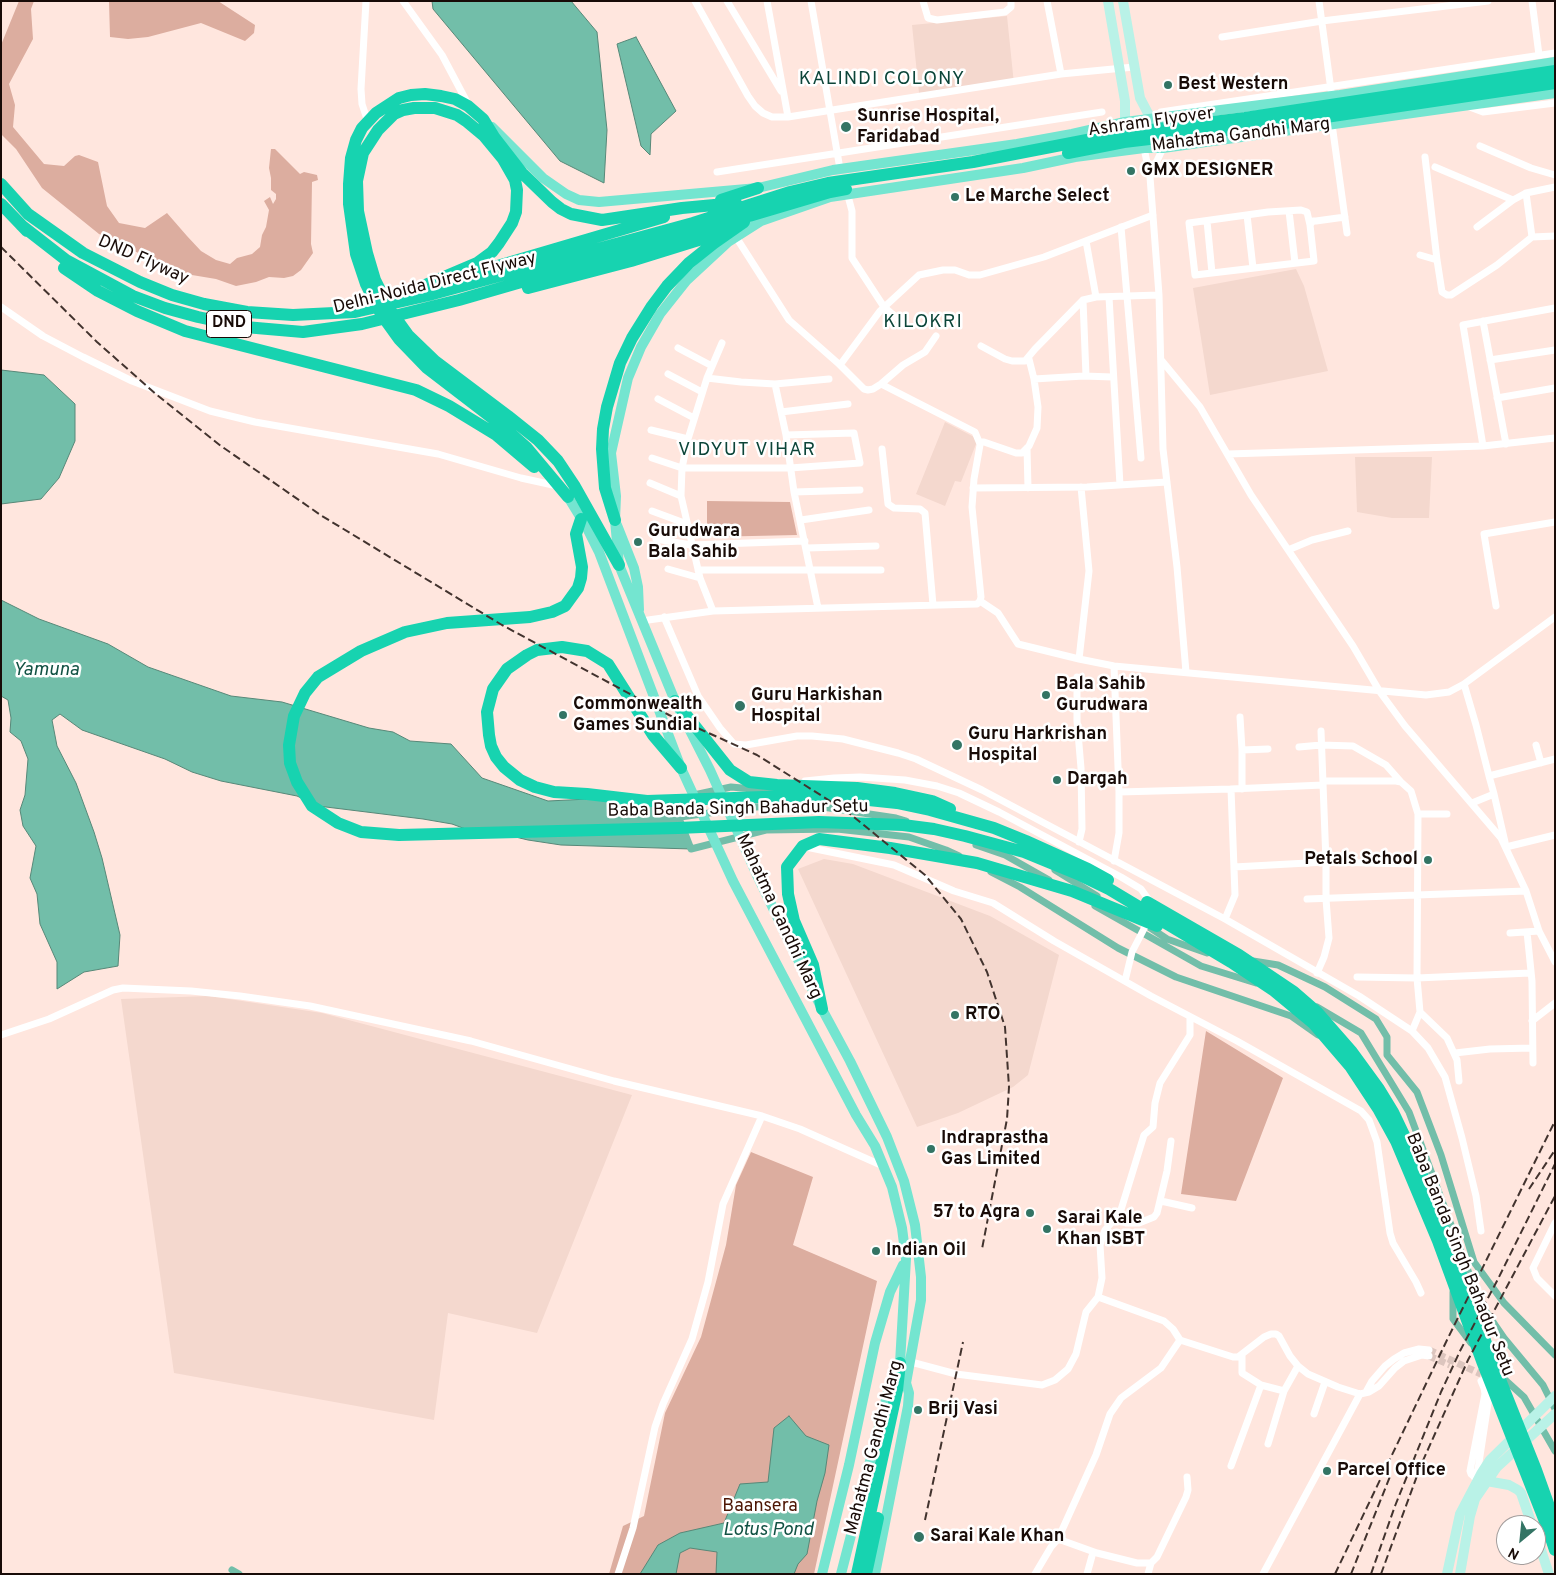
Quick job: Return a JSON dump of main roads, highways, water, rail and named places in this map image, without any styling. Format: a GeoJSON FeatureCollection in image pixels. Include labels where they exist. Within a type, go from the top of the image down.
{"type":"FeatureCollection","features":[{"type":"Feature","properties":{"kind":"highway","name":"Ashram Flyover"},"geometry":{"type":"LineString","coordinates":[[762,201],[828,183],[973,162],[1118,134],[1245,118],[1555,71]]}},
{"type":"Feature","properties":{"kind":"highway","name":"Ashram Flyover"},"geometry":{"type":"LineString","coordinates":[[758,218],[830,192],[961,172],[1124,142],[1292,122],[1555,83]]}},
{"type":"Feature","properties":{"kind":"highway"},"geometry":{"type":"LineString","coordinates":[[568,497],[526,448],[431,364],[390,310],[361,254],[349,204],[349,169],[356,140],[376,112],[388,103],[411,95],[441,96],[455,99],[468,106],[483,119],[494,137],[522,173],[561,209],[571,214],[602,220],[682,208],[762,201]]}},
{"type":"Feature","properties":{"kind":"highway"},"geometry":{"type":"LineString","coordinates":[[355,312],[477,264],[492,252],[506,234],[516,212],[517,190],[515,180],[503,159],[484,136],[457,115],[440,109],[423,107],[403,110],[394,114],[378,130],[363,153],[357,181],[361,254]]}},
{"type":"Feature","properties":{"kind":"highway","name":"DND Flyway"},"geometry":{"type":"LineString","coordinates":[[1,184],[28,214],[83,253],[140,282],[172,295],[204,304],[247,312],[293,315],[355,312]]}},
{"type":"Feature","properties":{"kind":"highway"},"geometry":{"type":"LineString","coordinates":[[414,290],[617,232],[758,188]]}},
{"type":"Feature","properties":{"kind":"highway","name":"Delhi-Noida Direct Flyway"},"geometry":{"type":"LineString","coordinates":[[21,225],[66,260],[133,296],[165,308],[198,317],[245,327],[302,332],[362,324],[406,313],[456,294],[762,201]]}},
{"type":"Feature","properties":{"kind":"highway"},"geometry":{"type":"LineString","coordinates":[[1,204],[45,255],[98,291],[137,312],[185,331],[416,390],[449,406],[494,434],[524,470],[553,485],[568,497]]}},
{"type":"Feature","properties":{"kind":"highway"},"geometry":{"type":"LineString","coordinates":[[406,313],[441,312],[631,261],[758,218]]}},
{"type":"Feature","properties":{"kind":"highway"},"geometry":{"type":"LineString","coordinates":[[614,520],[605,488],[602,442],[607,407],[620,363],[632,338],[667,286],[689,263],[714,243],[758,218]]}},
{"type":"Feature","properties":{"kind":"highway","name":"Delhi-Noida Direct Flyway"},"geometry":{"type":"LineString","coordinates":[[355,312],[456,294],[758,218]]}},
{"type":"Feature","properties":{"kind":"highway"},"geometry":{"type":"LineString","coordinates":[[431,364],[508,416],[538,440],[558,461],[574,485],[619,565]]}},
{"type":"Feature","properties":{"kind":"highway","name":"Baba Banda Singh Bahadur Setu"},"geometry":{"type":"LineString","coordinates":[[581,519],[576,534],[582,567],[578,588],[564,606],[552,612],[530,617],[447,623],[405,632],[380,642],[318,677],[305,693],[294,716],[288,745],[290,763],[297,782],[312,806],[338,823],[361,832],[413,836],[819,822],[903,825],[934,829],[1024,852],[1080,875],[1109,889],[1232,962],[1273,990],[1314,1024],[1350,1066],[1379,1110],[1396,1142],[1438,1241],[1555,1550]]}},
{"type":"Feature","properties":{"kind":"highway","name":"Baba Banda Singh Bahadur Setu"},"geometry":{"type":"LineString","coordinates":[[683,772],[653,734],[608,664],[586,651],[562,647],[537,650],[517,661],[499,678],[490,700],[488,723],[491,746],[496,757],[504,767],[520,780],[535,787],[554,792],[647,800],[831,796],[897,803],[930,810],[994,828],[1088,869],[1240,955],[1300,997],[1317,1012],[1352,1052],[1394,1112],[1416,1160],[1455,1258],[1555,1523]]}},
{"type":"Feature","properties":{"kind":"highway"},"geometry":{"type":"LineString","coordinates":[[675,702],[730,770],[749,782],[857,788],[895,793],[932,801],[994,828]]}},
{"type":"Feature","properties":{"kind":"highway"},"geometry":{"type":"LineString","coordinates":[[822,1009],[813,965],[794,921],[788,894],[787,867],[803,846],[819,839],[890,848],[977,864],[1072,891],[1205,947]]}},
{"type":"Feature","properties":{"kind":"highway"},"geometry":{"type":"LineString","coordinates":[[866,1574],[898,1390],[906,1362]]}},
{"type":"Feature","properties":{"kind":"highway"},"geometry":{"type":"LineString","coordinates":[[857,1574],[906,1383]]}},
{"type":"Feature","properties":{"kind":"main road","name":"Mahatma Gandhi Marg"},"geometry":{"type":"LineString","coordinates":[[483,119],[543,178],[566,194],[579,200],[600,202],[758,188],[840,169],[1072,134],[1125,122],[1407,86],[1445,78],[1555,62]]}},
{"type":"Feature","properties":{"kind":"main road","name":"Mahatma Gandhi Marg"},"geometry":{"type":"LineString","coordinates":[[841,1574],[889,1388],[906,1362],[921,1300],[922,1277],[915,1225],[904,1181],[887,1138],[822,1009],[757,875],[710,770],[675,702],[619,565],[614,520],[616,496],[611,453],[618,415],[631,370],[641,347],[660,314],[682,287],[728,242],[758,218],[830,198],[1023,168],[1075,157],[1144,148],[1163,148],[1555,93]]}},
{"type":"Feature","properties":{"kind":"main road"},"geometry":{"type":"LineString","coordinates":[[1278,103],[1282,131]]}},
{"type":"Feature","properties":{"kind":"main road"},"geometry":{"type":"LineString","coordinates":[[974,150],[978,175]]}},
{"type":"Feature","properties":{"kind":"main road","name":"Mahatma Gandhi Marg"},"geometry":{"type":"LineString","coordinates":[[568,497],[599,552],[683,772],[733,881],[875,1146],[892,1187],[902,1228],[906,1259],[906,1383],[909,1393],[875,1574]]}},
{"type":"Feature","properties":{"kind":"main road"},"geometry":{"type":"LineString","coordinates":[[614,520],[634,568],[638,587],[640,618]]}},
{"type":"Feature","properties":{"kind":"main road"},"geometry":{"type":"LineString","coordinates":[[822,1574],[876,1343],[890,1292],[906,1259]]}},
{"type":"Feature","properties":{"kind":"water"},"geometry":{"type":"Polygon","coordinates":[[[432,1],[571,1],[597,32],[607,130],[604,183],[560,161],[433,9],[432,1]]]}},
{"type":"Feature","properties":{"kind":"water"},"geometry":{"type":"Polygon","coordinates":[[[636,37],[676,111],[651,134],[650,155],[641,146],[617,44],[636,37]]]}},
{"type":"Feature","properties":{"kind":"water"},"geometry":{"type":"Polygon","coordinates":[[[1,370],[44,375],[75,404],[75,441],[59,478],[41,499],[1,504],[1,370]]]}},
{"type":"Feature","properties":{"kind":"water","name":"Yamuna"},"geometry":{"type":"Polygon","coordinates":[[[1,600],[39,619],[108,644],[148,667],[231,696],[282,702],[369,728],[393,732],[410,741],[451,744],[482,778],[548,801],[609,798],[672,800],[680,817],[682,830],[691,849],[561,845],[503,834],[482,835],[452,824],[423,819],[318,806],[297,796],[221,781],[192,772],[165,759],[82,730],[60,714],[52,720],[57,746],[76,783],[94,832],[120,935],[118,966],[84,972],[57,989],[57,962],[40,924],[37,894],[30,878],[36,846],[23,826],[20,810],[25,795],[28,759],[21,741],[10,732],[11,718],[8,700],[1,696],[1,600]]]}},
{"type":"Feature","properties":{"kind":"water","name":"Lotus Pond"},"geometry":{"type":"Polygon","coordinates":[[[789,1416],[806,1436],[829,1445],[825,1473],[817,1501],[807,1554],[798,1564],[794,1574],[716,1574],[717,1552],[690,1548],[680,1553],[676,1574],[640,1574],[658,1545],[680,1533],[724,1523],[740,1484],[768,1482],[774,1428],[789,1416]]]}},
{"type":"Feature","properties":{"kind":"waterway"},"geometry":{"type":"LineString","coordinates":[[694,795],[731,787],[774,791]]}},
{"type":"Feature","properties":{"kind":"waterway"},"geometry":{"type":"LineString","coordinates":[[674,799],[672,800],[691,849],[766,830],[837,829],[909,837],[959,856]]}},
{"type":"Feature","properties":{"kind":"waterway"},"geometry":{"type":"LineString","coordinates":[[680,817],[753,807],[816,806],[906,821]]}},
{"type":"Feature","properties":{"kind":"waterway"},"geometry":{"type":"LineString","coordinates":[[976,845],[1005,855],[1049,880]]}},
{"type":"Feature","properties":{"kind":"waterway"},"geometry":{"type":"LineString","coordinates":[[1055,870],[1097,896]]}},
{"type":"Feature","properties":{"kind":"waterway"},"geometry":{"type":"LineString","coordinates":[[991,872],[1020,887],[1118,948],[1176,977],[1291,1016],[1318,1035]]}},
{"type":"Feature","properties":{"kind":"waterway"},"geometry":{"type":"LineString","coordinates":[[1095,906],[1201,966],[1256,983]]}},
{"type":"Feature","properties":{"kind":"waterway"},"geometry":{"type":"LineString","coordinates":[[1149,927],[1167,939],[1207,953]]}},
{"type":"Feature","properties":{"kind":"waterway"},"geometry":{"type":"LineString","coordinates":[[1253,961],[1278,965],[1325,987],[1376,1019],[1387,1037],[1387,1055],[1417,1092],[1441,1155],[1474,1262],[1504,1303],[1555,1355]]}},
{"type":"Feature","properties":{"kind":"waterway"},"geometry":{"type":"LineString","coordinates":[[1317,1007],[1361,1033],[1409,1112],[1480,1303],[1504,1338],[1543,1385],[1555,1409]]}},
{"type":"Feature","properties":{"kind":"waterway"},"geometry":{"type":"LineString","coordinates":[[1453,1292],[1453,1319],[1471,1343]]}},
{"type":"Feature","properties":{"kind":"waterway"},"geometry":{"type":"LineString","coordinates":[[1502,1377],[1524,1397],[1555,1451]]}},
{"type":"Feature","properties":{"kind":"waterway"},"geometry":{"type":"LineString","coordinates":[[232,1570],[239,1574]]}},
{"type":"Feature","properties":{"kind":"tunnel"},"geometry":{"type":"LineString","coordinates":[[1429,1350],[1481,1374]]}},
{"type":"Feature","properties":{"kind":"tunnel"},"geometry":{"type":"LineString","coordinates":[[1429,1356],[1450,1365]]}},
{"type":"Feature","properties":{"kind":"railway"},"geometry":{"type":"LineString","coordinates":[[1,247],[97,342],[157,395],[221,446],[322,516],[502,625],[669,715],[757,755],[849,813],[925,875],[961,919],[987,972],[1005,1027],[1009,1087],[1007,1119],[982,1249]]}},
{"type":"Feature","properties":{"kind":"railway"},"geometry":{"type":"LineString","coordinates":[[1335,1574],[1555,1121]]}},
{"type":"Feature","properties":{"kind":"railway"},"geometry":{"type":"LineString","coordinates":[[1529,1189],[1555,1150]]}},
{"type":"Feature","properties":{"kind":"railway"},"geometry":{"type":"LineString","coordinates":[[1371,1574],[1395,1506],[1441,1392],[1555,1164]]}},
{"type":"Feature","properties":{"kind":"railway"},"geometry":{"type":"LineString","coordinates":[[1381,1574],[1421,1465],[1468,1360],[1555,1196]]}},
{"type":"Feature","properties":{"kind":"railway"},"geometry":{"type":"LineString","coordinates":[[925,1520],[963,1342]]}},
{"type":"Feature","properties":{"kind":"railway"},"geometry":{"type":"LineString","coordinates":[[1351,1574],[1391,1474]]}},
{"type":"Feature","properties":{"kind":"place","name":"Best Western"},"geometry":{"type":"Point","coordinates":[1168,85]}},
{"type":"Feature","properties":{"kind":"place","name":"Sunrise Hospital, Faridabad"},"geometry":{"type":"Point","coordinates":[846,127]}},
{"type":"Feature","properties":{"kind":"place","name":"GMX DESIGNER"},"geometry":{"type":"Point","coordinates":[1131,171]}},
{"type":"Feature","properties":{"kind":"place","name":"Le Marche Select"},"geometry":{"type":"Point","coordinates":[955,197]}},
{"type":"Feature","properties":{"kind":"place","name":"Gurudwara Bala Sahib"},"geometry":{"type":"Point","coordinates":[638,542]}},
{"type":"Feature","properties":{"kind":"place","name":"Bala Sahib Gurudwara"},"geometry":{"type":"Point","coordinates":[1046,695]}},
{"type":"Feature","properties":{"kind":"place","name":"Guru Harkishan Hospital"},"geometry":{"type":"Point","coordinates":[740,706]}},
{"type":"Feature","properties":{"kind":"place","name":"Commonwealth Games Sundial"},"geometry":{"type":"Point","coordinates":[563,715]}},
{"type":"Feature","properties":{"kind":"place","name":"Guru Harkrishan Hospital"},"geometry":{"type":"Point","coordinates":[957,745]}},
{"type":"Feature","properties":{"kind":"place","name":"Dargah"},"geometry":{"type":"Point","coordinates":[1057,780]}},
{"type":"Feature","properties":{"kind":"place","name":"Petals School"},"geometry":{"type":"Point","coordinates":[1428,860]}},
{"type":"Feature","properties":{"kind":"place","name":"RTO"},"geometry":{"type":"Point","coordinates":[955,1015]}},
{"type":"Feature","properties":{"kind":"place","name":"Indraprastha Gas Limited"},"geometry":{"type":"Point","coordinates":[931,1149]}},
{"type":"Feature","properties":{"kind":"place","name":"57 to Agra"},"geometry":{"type":"Point","coordinates":[1030,1213]}},
{"type":"Feature","properties":{"kind":"place","name":"Sarai Kale Khan ISBT"},"geometry":{"type":"Point","coordinates":[1047,1229]}},
{"type":"Feature","properties":{"kind":"place","name":"Indian Oil"},"geometry":{"type":"Point","coordinates":[876,1251]}},
{"type":"Feature","properties":{"kind":"place","name":"Brij Vasi"},"geometry":{"type":"Point","coordinates":[918,1410]}},
{"type":"Feature","properties":{"kind":"place","name":"Parcel Office"},"geometry":{"type":"Point","coordinates":[1327,1471]}},
{"type":"Feature","properties":{"kind":"place","name":"Sarai Kale Khan"},"geometry":{"type":"Point","coordinates":[919,1537]}},
{"type":"Feature","properties":{"kind":"district","name":"KALINDI COLONY"},"geometry":{"type":"Point","coordinates":[882,80]}},
{"type":"Feature","properties":{"kind":"district","name":"KILOKRI"},"geometry":{"type":"Point","coordinates":[923,323]}},
{"type":"Feature","properties":{"kind":"district","name":"VIDYUT VIHAR"},"geometry":{"type":"Point","coordinates":[747,451]}},
{"type":"Feature","properties":{"kind":"park label","name":"Baansera"},"geometry":{"type":"Point","coordinates":[760,1507]}}]}
